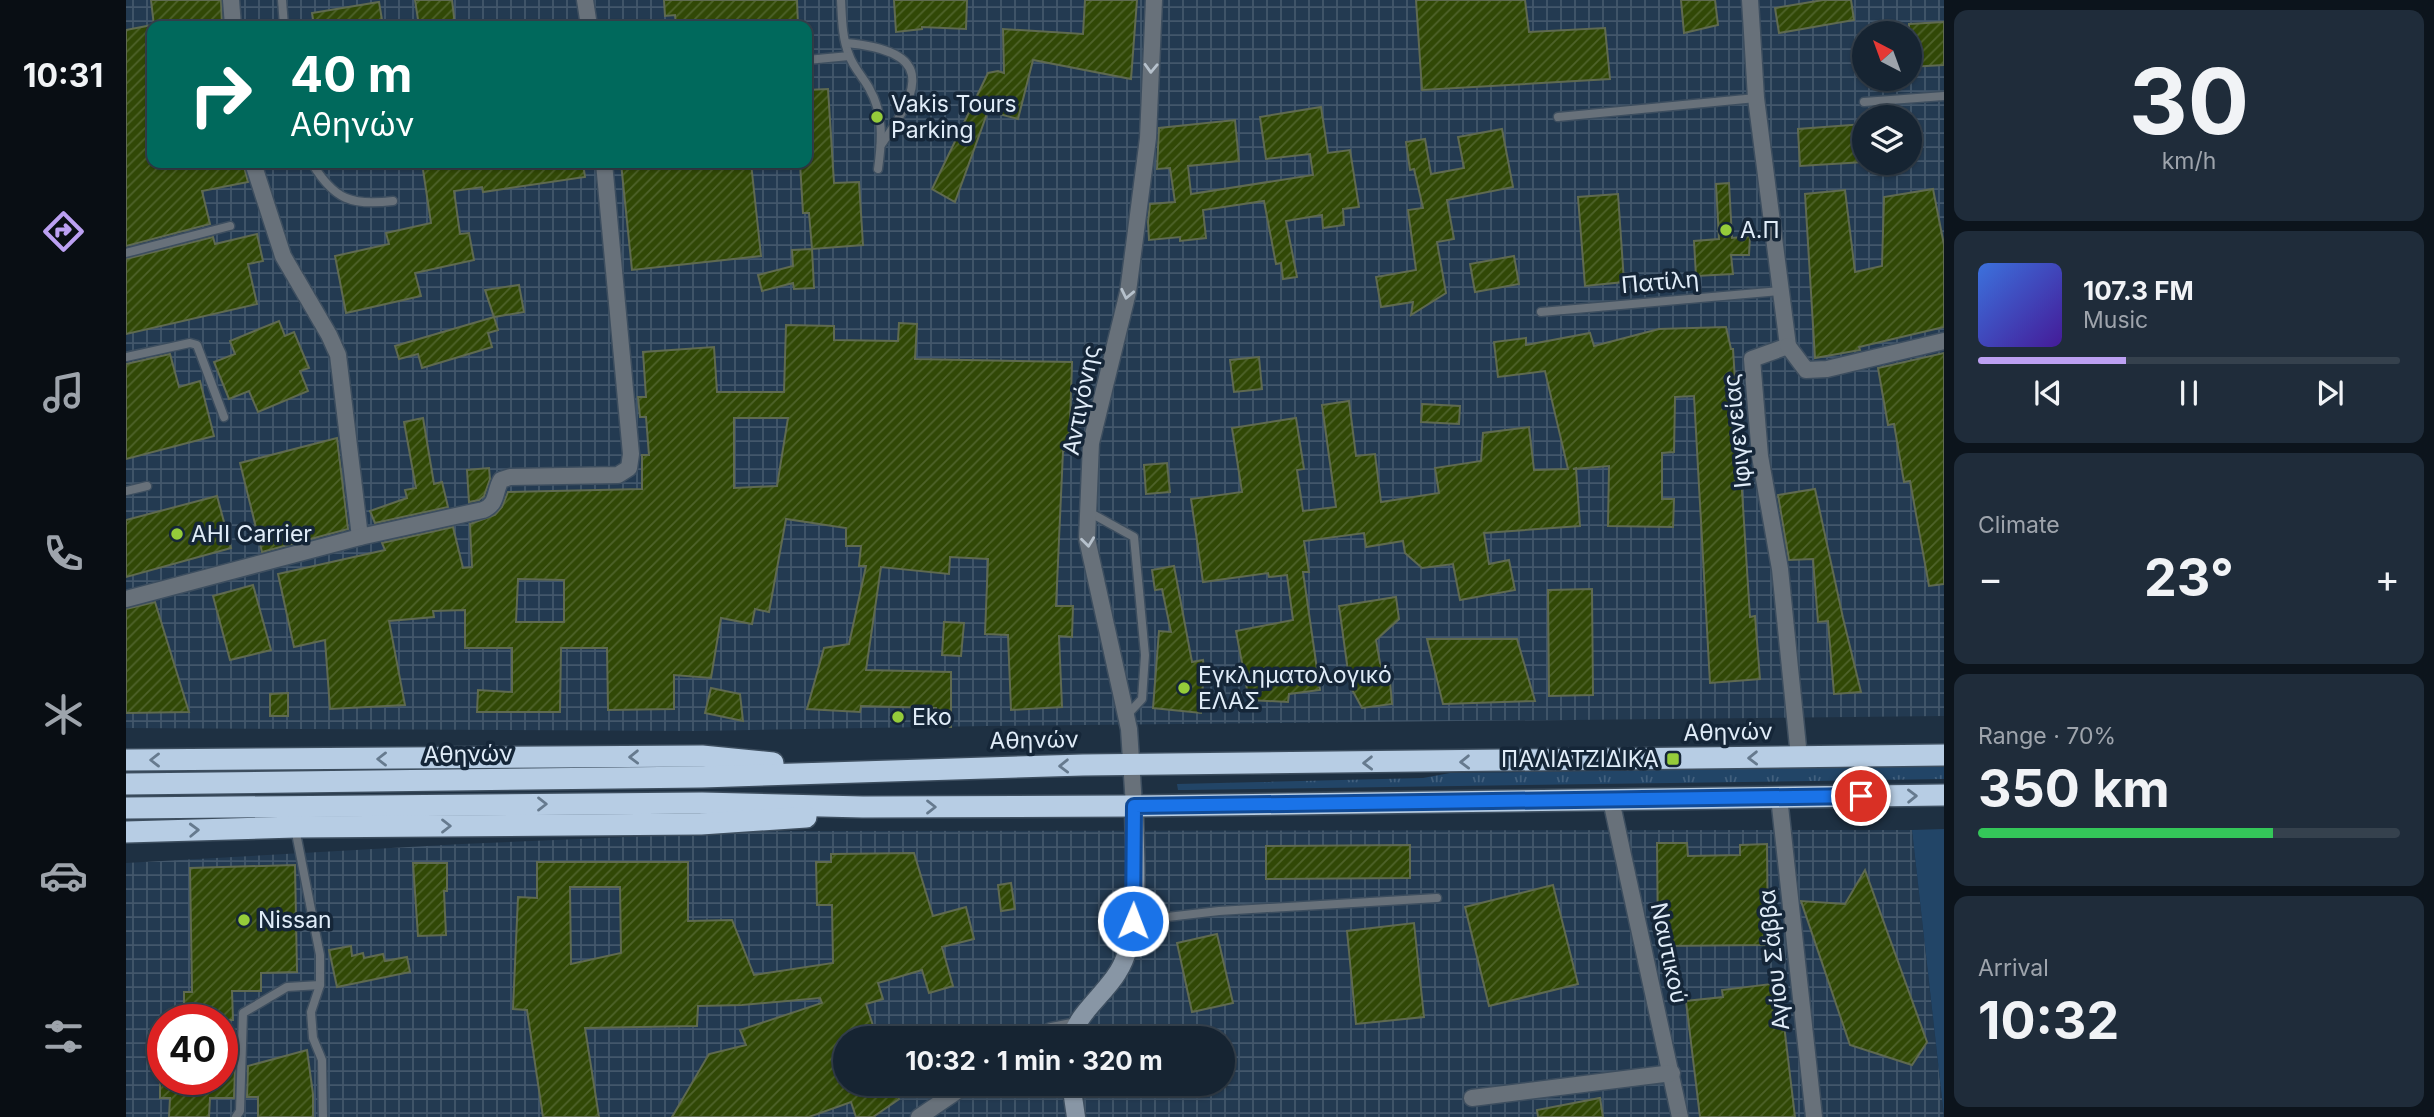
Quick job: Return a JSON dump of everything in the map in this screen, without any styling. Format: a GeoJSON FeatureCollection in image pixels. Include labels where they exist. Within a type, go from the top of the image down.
{"type":"FeatureCollection","features":[{"type":"Feature","properties":{"kind":"highway","name":"Αθηνών"},"geometry":{"type":"LineString","coordinates":[[126,784],[702,777],[1083,765],[1944,755]]}},
{"type":"Feature","properties":{"kind":"highway"},"geometry":{"type":"LineString","coordinates":[[126,760],[702,757],[859,771]]}},
{"type":"Feature","properties":{"kind":"highway"},"geometry":{"type":"LineString","coordinates":[[126,808],[702,803],[863,807],[1134,806],[1944,795]]}},
{"type":"Feature","properties":{"kind":"highway"},"geometry":{"type":"LineString","coordinates":[[126,832],[295,827],[701,824],[799,818],[863,807]]}},
{"type":"Feature","properties":{"kind":"street"},"geometry":{"type":"LineString","coordinates":[[231,0],[233,21]]}},
{"type":"Feature","properties":{"kind":"street"},"geometry":{"type":"LineString","coordinates":[[586,0],[588,21]]}},
{"type":"Feature","properties":{"kind":"street","name":"Αντιγόνης"},"geometry":{"type":"LineString","coordinates":[[1134,806],[1133,766],[1126,716],[1087,539],[1087,512],[1091,443],[1128,292],[1147,151],[1154,0]]}},
{"type":"Feature","properties":{"kind":"street"},"geometry":{"type":"LineString","coordinates":[[1750,0],[1756,99],[1788,346],[1806,370],[1827,369],[1944,341]]}},
{"type":"Feature","properties":{"kind":"street"},"geometry":{"type":"LineString","coordinates":[[255,168],[283,256],[330,335],[338,355],[359,537]]}},
{"type":"Feature","properties":{"kind":"street"},"geometry":{"type":"LineString","coordinates":[[126,599],[359,537],[484,510],[492,506],[496,488],[501,480],[510,477],[618,474],[629,468],[631,454],[604,168]]}},
{"type":"Feature","properties":{"kind":"street","name":"Ιφιγενείας"},"geometry":{"type":"LineString","coordinates":[[1788,346],[1752,359],[1759,456],[1780,569],[1799,757]]}},
{"type":"Feature","properties":{"kind":"street","name":"Αγίου Σάββα"},"geometry":{"type":"LineString","coordinates":[[1779,797],[1814,1117]]}},
{"type":"Feature","properties":{"kind":"street","name":"Ναυτικού"},"geometry":{"type":"LineString","coordinates":[[1611,800],[1680,1117]]}},
{"type":"Feature","properties":{"kind":"street"},"geometry":{"type":"LineString","coordinates":[[1078,1026],[1119,971],[1130,943],[1133,921],[1134,806]]}},
{"type":"Feature","properties":{"kind":"street"},"geometry":{"type":"LineString","coordinates":[[1472,1098],[1672,1073]]}},
{"type":"Feature","properties":{"kind":"street"},"geometry":{"type":"LineString","coordinates":[[919,1117],[950,1096]]}},
{"type":"Feature","properties":{"kind":"street"},"geometry":{"type":"LineString","coordinates":[[1073,1096],[1076,1117]]}},
{"type":"Feature","properties":{"kind":"lane"},"geometry":{"type":"LineString","coordinates":[[282,0],[284,21]]}},
{"type":"Feature","properties":{"kind":"lane"},"geometry":{"type":"LineString","coordinates":[[841,0],[849,56],[871,91],[880,116],[878,169]]}},
{"type":"Feature","properties":{"kind":"lane"},"geometry":{"type":"LineString","coordinates":[[846,43],[876,46],[903,57],[913,74],[912,88],[902,115],[881,145]]}},
{"type":"Feature","properties":{"kind":"lane"},"geometry":{"type":"LineString","coordinates":[[812,60],[849,56]]}},
{"type":"Feature","properties":{"kind":"lane"},"geometry":{"type":"LineString","coordinates":[[1864,103],[1944,96]]}},
{"type":"Feature","properties":{"kind":"lane"},"geometry":{"type":"LineString","coordinates":[[1558,117],[1756,99]]}},
{"type":"Feature","properties":{"kind":"lane"},"geometry":{"type":"LineString","coordinates":[[315,168],[324,181],[357,203],[393,201]]}},
{"type":"Feature","properties":{"kind":"lane"},"geometry":{"type":"LineString","coordinates":[[126,253],[230,226]]}},
{"type":"Feature","properties":{"kind":"lane","name":"Πατίλη"},"geometry":{"type":"LineString","coordinates":[[1541,312],[1781,291]]}},
{"type":"Feature","properties":{"kind":"lane"},"geometry":{"type":"LineString","coordinates":[[126,357],[190,343],[197,345],[224,417]]}},
{"type":"Feature","properties":{"kind":"lane"},"geometry":{"type":"LineString","coordinates":[[126,491],[147,486]]}},
{"type":"Feature","properties":{"kind":"lane"},"geometry":{"type":"LineString","coordinates":[[1087,512],[1134,537],[1145,655],[1142,699],[1126,716]]}},
{"type":"Feature","properties":{"kind":"lane"},"geometry":{"type":"LineString","coordinates":[[295,827],[320,954],[320,985],[311,1012],[313,1038],[322,1060],[323,1117]]}},
{"type":"Feature","properties":{"kind":"lane"},"geometry":{"type":"LineString","coordinates":[[1133,921],[1219,911],[1437,898]]}},
{"type":"Feature","properties":{"kind":"lane"},"geometry":{"type":"LineString","coordinates":[[236,1117],[240,1111],[243,1013],[287,987],[320,985]]}},
{"type":"Feature","properties":{"kind":"shaded area"},"geometry":{"type":"Polygon","coordinates":[[[126,0],[1944,0],[1944,716],[696,731],[126,728],[126,0]]]}},
{"type":"Feature","properties":{"kind":"shaded area"},"geometry":{"type":"Polygon","coordinates":[[[1912,830],[1944,1117],[126,1117],[126,863],[462,844],[770,831],[1912,830]]]}},
{"type":"Feature","properties":{"kind":"green space"},"geometry":{"type":"Polygon","coordinates":[[[1944,766],[1944,779],[1186,790],[1178,790],[1177,784],[1423,778],[1450,773],[1944,766]]]}},
{"type":"Feature","properties":{"kind":"green space"},"geometry":{"type":"Polygon","coordinates":[[[1944,829],[1944,1116],[1912,830],[1944,829]]]}},
{"type":"Feature","properties":{"kind":"building"},"geometry":{"type":"Polygon","coordinates":[[[151,0],[221,0],[222,21],[153,21],[151,0]]]}},
{"type":"Feature","properties":{"kind":"building"},"geometry":{"type":"Polygon","coordinates":[[[415,0],[452,0],[454,21],[418,21],[415,0]]]}},
{"type":"Feature","properties":{"kind":"building"},"geometry":{"type":"Polygon","coordinates":[[[664,0],[797,0],[798,21],[676,21],[675,15],[665,16],[664,0]]]}},
{"type":"Feature","properties":{"kind":"building"},"geometry":{"type":"Polygon","coordinates":[[[894,0],[967,0],[966,29],[922,27],[896,32],[894,0]]]}},
{"type":"Feature","properties":{"kind":"building"},"geometry":{"type":"Polygon","coordinates":[[[1085,0],[1137,0],[1131,79],[1033,60],[1018,119],[988,111],[955,202],[932,189],[988,73],[1004,73],[1003,29],[1083,34],[1085,0]]]}},
{"type":"Feature","properties":{"kind":"building"},"geometry":{"type":"Polygon","coordinates":[[[1416,0],[1525,0],[1529,32],[1605,28],[1610,79],[1422,90],[1416,0]]]}},
{"type":"Feature","properties":{"kind":"building"},"geometry":{"type":"Polygon","coordinates":[[[1681,0],[1715,0],[1718,25],[1684,33],[1681,0]]]}},
{"type":"Feature","properties":{"kind":"building"},"geometry":{"type":"Polygon","coordinates":[[[1823,0],[1851,0],[1854,20],[1779,33],[1775,8],[1823,0]]]}},
{"type":"Feature","properties":{"kind":"building"},"geometry":{"type":"Polygon","coordinates":[[[379,2],[382,21],[313,21],[312,13],[379,2]]]}},
{"type":"Feature","properties":{"kind":"building"},"geometry":{"type":"Polygon","coordinates":[[[1944,22],[1944,65],[1922,66],[1922,23],[1944,22]]]}},
{"type":"Feature","properties":{"kind":"building"},"geometry":{"type":"Polygon","coordinates":[[[147,26],[147,168],[244,168],[248,182],[202,191],[210,224],[126,246],[126,30],[147,26]]]}},
{"type":"Feature","properties":{"kind":"building"},"geometry":{"type":"Polygon","coordinates":[[[828,89],[834,183],[859,182],[863,245],[812,249],[809,213],[803,213],[800,168],[812,168],[812,90],[828,89]]]}},
{"type":"Feature","properties":{"kind":"building"},"geometry":{"type":"Polygon","coordinates":[[[1321,107],[1328,153],[1350,150],[1359,207],[1343,209],[1344,225],[1323,228],[1322,215],[1286,221],[1297,277],[1283,279],[1281,263],[1276,264],[1264,201],[1203,210],[1206,238],[1149,240],[1150,204],[1175,202],[1170,168],[1157,169],[1159,128],[1235,120],[1239,161],[1188,166],[1191,194],[1313,175],[1310,154],[1266,159],[1260,117],[1321,107]]]}},
{"type":"Feature","properties":{"kind":"building"},"geometry":{"type":"Polygon","coordinates":[[[1852,125],[1852,163],[1800,166],[1798,129],[1852,125]]]}},
{"type":"Feature","properties":{"kind":"building"},"geometry":{"type":"Polygon","coordinates":[[[1502,129],[1513,187],[1447,200],[1454,239],[1437,242],[1446,293],[1411,315],[1413,302],[1381,307],[1376,277],[1416,270],[1408,210],[1423,208],[1414,169],[1410,170],[1406,142],[1425,139],[1431,174],[1464,168],[1458,137],[1502,129]]]}},
{"type":"Feature","properties":{"kind":"building"},"geometry":{"type":"Polygon","coordinates":[[[423,168],[584,168],[585,177],[483,192],[482,187],[454,191],[460,234],[469,233],[474,260],[415,273],[421,296],[346,313],[335,256],[389,244],[386,233],[431,223],[423,168]]]}},
{"type":"Feature","properties":{"kind":"building"},"geometry":{"type":"Polygon","coordinates":[[[622,168],[752,168],[761,256],[632,270],[622,168]]]}},
{"type":"Feature","properties":{"kind":"building"},"geometry":{"type":"Polygon","coordinates":[[[1729,183],[1732,238],[1750,236],[1749,255],[1731,255],[1733,274],[1696,276],[1694,241],[1719,239],[1716,184],[1729,183]]]}},
{"type":"Feature","properties":{"kind":"building"},"geometry":{"type":"Polygon","coordinates":[[[1933,189],[1944,245],[1944,327],[1859,347],[1860,350],[1815,358],[1805,194],[1845,190],[1855,272],[1882,266],[1884,197],[1933,189]]]}},
{"type":"Feature","properties":{"kind":"building"},"geometry":{"type":"Polygon","coordinates":[[[1618,194],[1624,282],[1585,286],[1578,197],[1618,194]]]}},
{"type":"Feature","properties":{"kind":"building"},"geometry":{"type":"Polygon","coordinates":[[[257,234],[263,261],[248,264],[257,304],[126,334],[126,259],[213,237],[215,244],[257,234]]]}},
{"type":"Feature","properties":{"kind":"building"},"geometry":{"type":"Polygon","coordinates":[[[812,249],[814,288],[794,289],[793,283],[762,291],[758,275],[793,266],[792,250],[812,249]]]}},
{"type":"Feature","properties":{"kind":"building"},"geometry":{"type":"Polygon","coordinates":[[[1514,256],[1519,284],[1475,292],[1470,264],[1514,256]]]}},
{"type":"Feature","properties":{"kind":"building"},"geometry":{"type":"Polygon","coordinates":[[[519,285],[524,312],[494,317],[485,290],[519,285]]]}},
{"type":"Feature","properties":{"kind":"building"},"geometry":{"type":"Polygon","coordinates":[[[494,317],[498,330],[488,333],[492,347],[422,368],[418,354],[399,359],[395,346],[494,317]]]}},
{"type":"Feature","properties":{"kind":"building"},"geometry":{"type":"Polygon","coordinates":[[[279,321],[285,336],[294,332],[309,368],[300,371],[308,391],[258,412],[249,391],[229,399],[214,362],[235,354],[230,341],[279,321]]]}},
{"type":"Feature","properties":{"kind":"building"},"geometry":{"type":"Polygon","coordinates":[[[899,323],[917,324],[915,359],[1072,362],[1069,451],[1063,451],[1056,606],[1073,606],[1072,637],[1059,636],[1062,707],[1011,710],[1008,635],[985,634],[988,559],[950,557],[949,574],[881,567],[866,670],[951,672],[951,727],[936,727],[936,708],[861,706],[860,712],[807,709],[824,648],[849,644],[866,566],[859,566],[861,546],[846,546],[846,528],[786,519],[769,612],[755,609],[752,624],[721,618],[711,678],[674,675],[674,709],[608,710],[607,648],[561,648],[560,712],[477,712],[478,690],[512,692],[512,648],[465,648],[465,610],[433,611],[434,617],[389,621],[405,705],[330,709],[325,640],[294,647],[278,574],[385,550],[382,543],[453,527],[463,568],[472,567],[470,524],[495,515],[502,507],[508,492],[642,489],[642,455],[649,455],[646,417],[640,417],[638,397],[646,397],[643,352],[714,347],[717,392],[784,392],[786,325],[834,326],[834,340],[898,341],[899,323]],[[734,418],[734,488],[777,486],[788,418],[734,418]],[[518,579],[516,622],[564,622],[564,580],[518,579]]]}},
{"type":"Feature","properties":{"kind":"building"},"geometry":{"type":"Polygon","coordinates":[[[1726,327],[1733,349],[1750,617],[1755,616],[1760,679],[1710,683],[1694,396],[1675,397],[1674,452],[1662,453],[1662,499],[1674,499],[1673,527],[1608,526],[1609,466],[1576,469],[1580,526],[1484,533],[1489,564],[1509,560],[1515,590],[1460,600],[1453,564],[1422,568],[1405,553],[1403,541],[1366,547],[1364,533],[1304,541],[1309,572],[1303,572],[1320,690],[1289,694],[1288,702],[1249,700],[1236,631],[1293,620],[1287,575],[1269,577],[1268,573],[1203,582],[1191,499],[1242,492],[1232,428],[1296,418],[1304,469],[1297,470],[1303,511],[1336,507],[1322,405],[1349,401],[1356,456],[1375,454],[1381,502],[1439,493],[1435,468],[1481,461],[1483,433],[1529,427],[1534,470],[1568,469],[1545,371],[1498,377],[1494,342],[1526,338],[1526,345],[1590,333],[1594,346],[1659,329],[1726,327]]]}},
{"type":"Feature","properties":{"kind":"building"},"geometry":{"type":"Polygon","coordinates":[[[1944,353],[1944,584],[1929,586],[1910,481],[1904,482],[1894,424],[1888,425],[1878,368],[1944,353]]]}},
{"type":"Feature","properties":{"kind":"building"},"geometry":{"type":"Polygon","coordinates":[[[170,354],[179,387],[200,381],[214,436],[126,459],[126,364],[170,354]]]}},
{"type":"Feature","properties":{"kind":"building"},"geometry":{"type":"Polygon","coordinates":[[[1259,357],[1262,389],[1234,392],[1230,360],[1259,357]]]}},
{"type":"Feature","properties":{"kind":"building"},"geometry":{"type":"Polygon","coordinates":[[[1422,404],[1460,406],[1459,424],[1421,422],[1422,404]]]}},
{"type":"Feature","properties":{"kind":"building"},"geometry":{"type":"Polygon","coordinates":[[[423,418],[434,484],[442,482],[448,507],[375,523],[370,511],[407,498],[405,490],[416,488],[404,422],[423,418]]]}},
{"type":"Feature","properties":{"kind":"building"},"geometry":{"type":"Polygon","coordinates":[[[337,438],[348,529],[262,552],[240,463],[337,438]]]}},
{"type":"Feature","properties":{"kind":"building"},"geometry":{"type":"Polygon","coordinates":[[[1167,463],[1170,492],[1146,494],[1144,465],[1167,463]]]}},
{"type":"Feature","properties":{"kind":"building"},"geometry":{"type":"Polygon","coordinates":[[[489,468],[490,479],[484,496],[469,502],[467,470],[489,468]]]}},
{"type":"Feature","properties":{"kind":"building"},"geometry":{"type":"Polygon","coordinates":[[[1815,489],[1861,692],[1834,694],[1828,621],[1818,622],[1813,559],[1789,560],[1778,495],[1815,489]]]}},
{"type":"Feature","properties":{"kind":"building","name":"AHI Carrier"},"geometry":{"type":"Polygon","coordinates":[[[217,496],[231,548],[126,577],[126,520],[217,496]]]}},
{"type":"Feature","properties":{"kind":"building"},"geometry":{"type":"Polygon","coordinates":[[[1174,566],[1192,662],[1203,660],[1201,713],[1153,708],[1159,631],[1171,632],[1162,589],[1155,590],[1152,570],[1174,566]]]}},
{"type":"Feature","properties":{"kind":"building"},"geometry":{"type":"Polygon","coordinates":[[[253,585],[271,650],[230,660],[213,596],[253,585]]]}},
{"type":"Feature","properties":{"kind":"building"},"geometry":{"type":"Polygon","coordinates":[[[1592,589],[1593,695],[1549,696],[1548,590],[1592,589]]]}},
{"type":"Feature","properties":{"kind":"building"},"geometry":{"type":"Polygon","coordinates":[[[1396,597],[1399,619],[1376,640],[1380,663],[1390,681],[1392,704],[1362,708],[1350,686],[1339,606],[1396,597]]]}},
{"type":"Feature","properties":{"kind":"building"},"geometry":{"type":"Polygon","coordinates":[[[155,602],[189,712],[126,713],[126,609],[155,602]]]}},
{"type":"Feature","properties":{"kind":"building"},"geometry":{"type":"Polygon","coordinates":[[[944,622],[964,623],[961,656],[942,655],[944,622]]]}},
{"type":"Feature","properties":{"kind":"building"},"geometry":{"type":"Polygon","coordinates":[[[1427,639],[1517,639],[1535,701],[1443,704],[1427,639]]]}},
{"type":"Feature","properties":{"kind":"building"},"geometry":{"type":"Polygon","coordinates":[[[711,688],[740,694],[743,721],[705,713],[711,688]]]}},
{"type":"Feature","properties":{"kind":"building"},"geometry":{"type":"Polygon","coordinates":[[[288,693],[288,716],[270,716],[270,694],[288,693]]]}},
{"type":"Feature","properties":{"kind":"building"},"geometry":{"type":"Polygon","coordinates":[[[1657,843],[1687,843],[1688,856],[1740,855],[1740,845],[1767,844],[1768,945],[1658,946],[1657,843]]]}},
{"type":"Feature","properties":{"kind":"building"},"geometry":{"type":"Polygon","coordinates":[[[1410,845],[1410,878],[1266,879],[1266,846],[1410,845]]]}},
{"type":"Feature","properties":{"kind":"building"},"geometry":{"type":"Polygon","coordinates":[[[914,853],[933,916],[966,907],[974,939],[942,947],[953,986],[929,993],[922,970],[878,983],[883,999],[866,1004],[873,1026],[833,1026],[833,1096],[898,1096],[899,1099],[873,1117],[856,1117],[851,1102],[809,1117],[672,1117],[709,1054],[746,1045],[740,1030],[822,1003],[820,998],[698,1006],[697,1026],[585,1028],[599,1117],[543,1117],[527,1010],[513,1009],[518,897],[537,898],[537,862],[688,862],[688,921],[732,920],[754,975],[833,963],[832,905],[817,905],[816,862],[831,862],[831,854],[914,853]],[[570,887],[571,964],[621,953],[620,887],[570,887]]]}},
{"type":"Feature","properties":{"kind":"building"},"geometry":{"type":"Polygon","coordinates":[[[413,863],[447,863],[447,891],[444,891],[446,935],[418,936],[413,863]]]}},
{"type":"Feature","properties":{"kind":"building","name":"Nissan"},"geometry":{"type":"Polygon","coordinates":[[[295,865],[297,972],[261,973],[261,991],[232,991],[232,1004],[184,1004],[184,992],[192,992],[190,868],[295,865]]]}},
{"type":"Feature","properties":{"kind":"building"},"geometry":{"type":"Polygon","coordinates":[[[1865,870],[1927,1042],[1912,1065],[1850,1045],[1801,901],[1845,904],[1865,870]]]}},
{"type":"Feature","properties":{"kind":"building"},"geometry":{"type":"Polygon","coordinates":[[[1011,883],[1015,909],[1001,911],[998,885],[1011,883]]]}},
{"type":"Feature","properties":{"kind":"building"},"geometry":{"type":"Polygon","coordinates":[[[1553,885],[1578,984],[1489,1006],[1465,907],[1553,885]]]}},
{"type":"Feature","properties":{"kind":"building"},"geometry":{"type":"Polygon","coordinates":[[[1414,923],[1424,1017],[1356,1024],[1347,931],[1414,923]]]}},
{"type":"Feature","properties":{"kind":"building"},"geometry":{"type":"Polygon","coordinates":[[[1217,934],[1233,1003],[1192,1012],[1177,943],[1217,934]]]}},
{"type":"Feature","properties":{"kind":"building"},"geometry":{"type":"Polygon","coordinates":[[[351,946],[352,956],[363,953],[364,958],[383,954],[385,961],[407,957],[410,972],[337,987],[329,950],[351,946]]]}},
{"type":"Feature","properties":{"kind":"building"},"geometry":{"type":"Polygon","coordinates":[[[1779,983],[1795,1117],[1700,1117],[1686,1001],[1723,997],[1722,990],[1779,983]]]}},
{"type":"Feature","properties":{"kind":"building"},"geometry":{"type":"Polygon","coordinates":[[[307,1050],[313,1117],[258,1117],[258,1097],[247,1097],[248,1066],[307,1050]]]}},
{"type":"Feature","properties":{"kind":"building"},"geometry":{"type":"Polygon","coordinates":[[[160,1095],[234,1095],[234,1098],[210,1098],[209,1117],[169,1117],[170,1098],[160,1098],[160,1095]]]}},
{"type":"Feature","properties":{"kind":"building"},"geometry":{"type":"Polygon","coordinates":[[[1600,1098],[1603,1117],[1538,1117],[1537,1110],[1600,1098]]]}},
{"type":"Feature","properties":{"kind":"place","name":"Vakis Tours Parking"},"geometry":{"type":"Point","coordinates":[877,117]}},
{"type":"Feature","properties":{"kind":"place","name":"Α.Π"},"geometry":{"type":"Point","coordinates":[1726,230]}},
{"type":"Feature","properties":{"kind":"place","name":"AHI Carrier"},"geometry":{"type":"Point","coordinates":[177,534]}},
{"type":"Feature","properties":{"kind":"place","name":"Εγκληματολογικό ΕΛΑΣ"},"geometry":{"type":"Point","coordinates":[1184,688]}},
{"type":"Feature","properties":{"kind":"place","name":"Eko"},"geometry":{"type":"Point","coordinates":[898,717]}},
{"type":"Feature","properties":{"kind":"place","name":"ΠΑΛΙΑΤΖΙΔΙΚΑ"},"geometry":{"type":"Point","coordinates":[1673,759]}},
{"type":"Feature","properties":{"kind":"place","name":"Nissan"},"geometry":{"type":"Point","coordinates":[244,920]}},
{"type":"Feature","properties":{"kind":"route"},"geometry":{"type":"LineString","coordinates":[[1133,921],[1134,806],[1861,796]]}}]}
